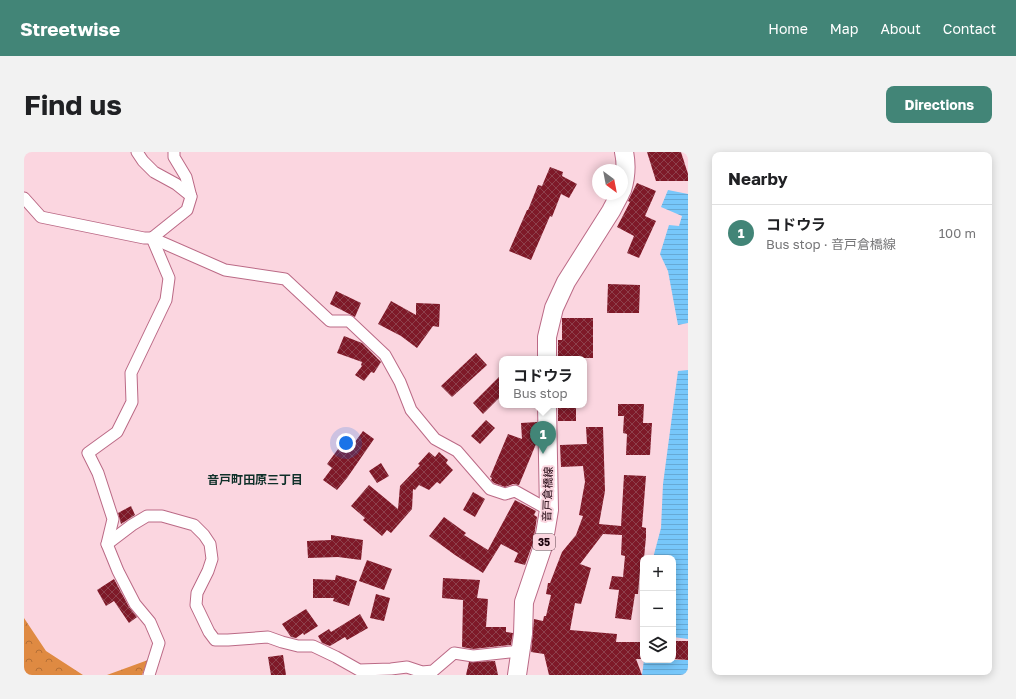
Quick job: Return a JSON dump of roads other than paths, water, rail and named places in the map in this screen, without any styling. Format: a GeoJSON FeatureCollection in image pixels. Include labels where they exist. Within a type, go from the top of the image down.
{"type":"FeatureCollection","features":[{"type":"Feature","properties":{"kind":"main road"},"geometry":{"type":"LineString","coordinates":[[624,152],[626,164]]}},
{"type":"Feature","properties":{"kind":"main road"},"geometry":{"type":"LineString","coordinates":[[547,356],[547,337],[554,308],[566,282],[617,200]]}},
{"type":"Feature","properties":{"kind":"main road","name":"音戸倉橋線"},"geometry":{"type":"LineString","coordinates":[[517,675],[523,634],[524,602],[543,546],[549,510],[547,408]]}},
{"type":"Feature","properties":{"kind":"street"},"geometry":{"type":"LineString","coordinates":[[136,152],[154,172],[176,184],[191,197]]}},
{"type":"Feature","properties":{"kind":"street"},"geometry":{"type":"LineString","coordinates":[[152,238],[187,210],[191,197],[186,177],[174,157],[174,152]]}},
{"type":"Feature","properties":{"kind":"street"},"geometry":{"type":"LineString","coordinates":[[24,198],[41,217],[144,238],[152,238],[225,270],[285,279],[330,321],[349,321],[385,356],[400,382],[412,410],[435,439],[456,452],[490,489],[505,494],[515,491],[549,510]]}},
{"type":"Feature","properties":{"kind":"street"},"geometry":{"type":"LineString","coordinates":[[149,675],[159,644],[150,622],[136,604],[118,571],[107,544],[113,518],[98,473],[88,453],[117,432],[132,402],[131,372],[166,300],[169,278],[152,238]]}},
{"type":"Feature","properties":{"kind":"street"},"geometry":{"type":"LineString","coordinates":[[107,544],[132,525],[147,516],[162,516],[194,525],[204,535],[210,544],[212,559],[197,593],[196,605],[209,632],[215,640],[268,637],[298,646],[313,646],[359,670],[407,667],[422,672],[433,671],[454,653],[473,656],[520,651]]}},
{"type":"Feature","properties":{"kind":"water"},"geometry":{"type":"Polygon","coordinates":[[[668,190],[688,194],[688,323],[678,325],[668,271],[660,254],[669,225],[679,226],[682,216],[661,207],[668,190]]]}},
{"type":"Feature","properties":{"kind":"water"},"geometry":{"type":"Polygon","coordinates":[[[688,370],[688,639],[676,637],[676,555],[654,555],[661,528],[663,484],[678,371],[688,370]]]}},
{"type":"Feature","properties":{"kind":"water"},"geometry":{"type":"Polygon","coordinates":[[[676,660],[688,660],[688,675],[642,675],[644,663],[676,663],[676,660]]]}},
{"type":"Feature","properties":{"kind":"place","name":"コドウラ"},"geometry":{"type":"Point","coordinates":[543,454]}},
{"type":"Feature","properties":{"kind":"district","name":"音戸町田原三丁目"},"geometry":{"type":"Point","coordinates":[255,479]}}]}
